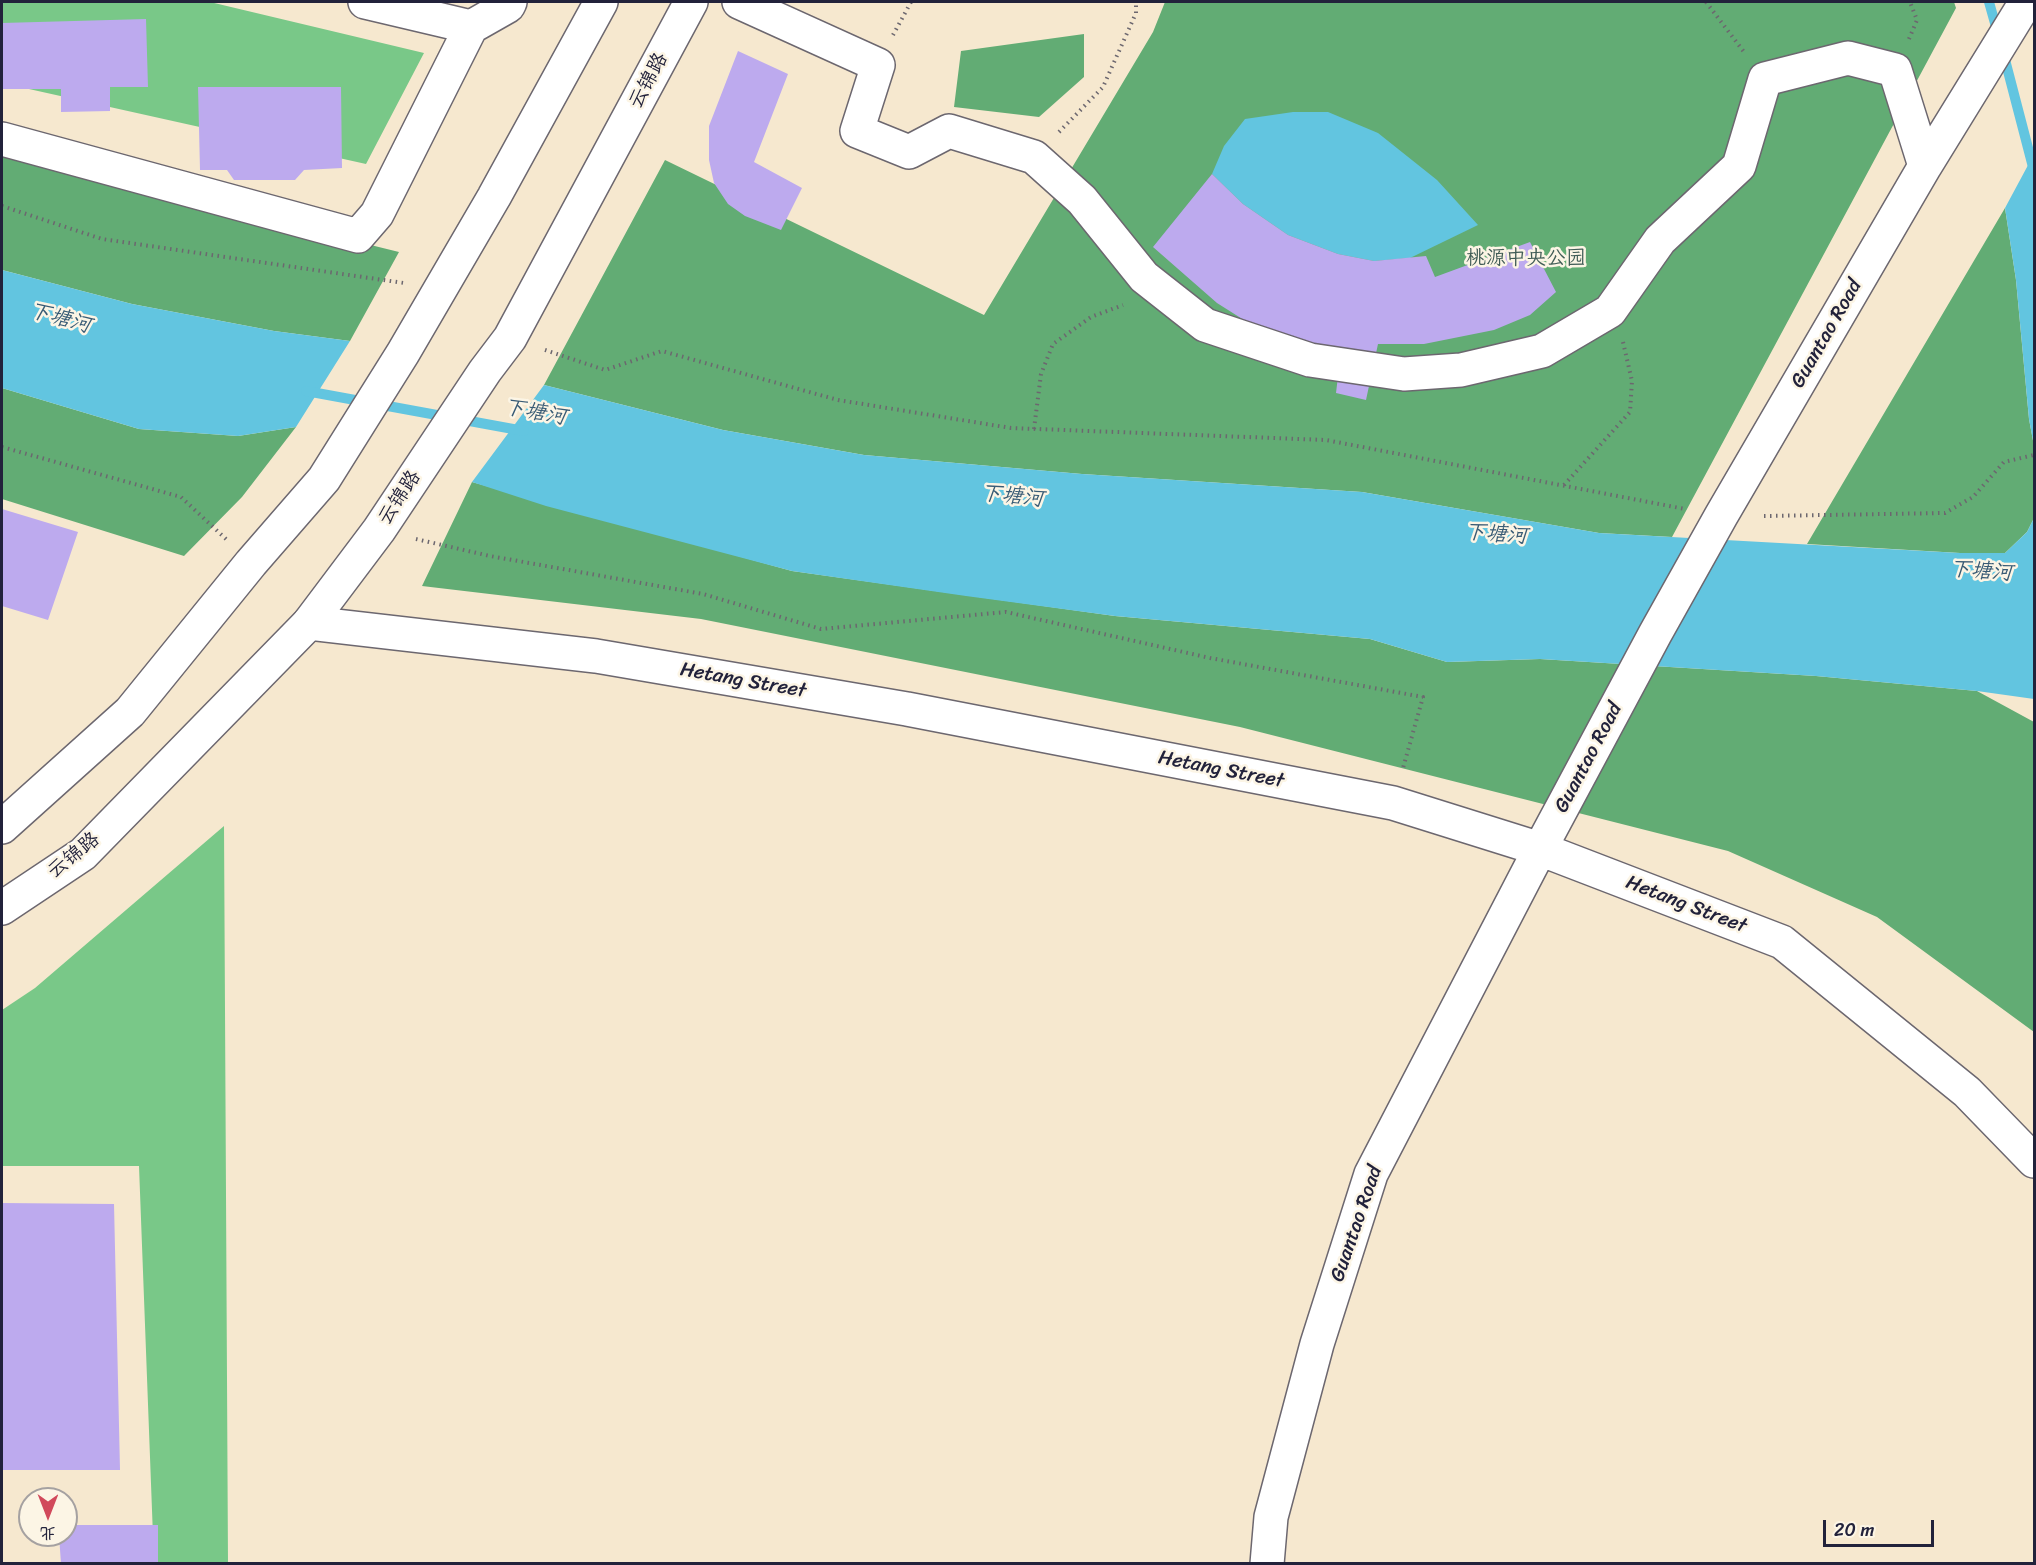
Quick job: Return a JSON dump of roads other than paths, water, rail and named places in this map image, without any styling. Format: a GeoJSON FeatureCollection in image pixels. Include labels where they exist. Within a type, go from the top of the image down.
{"type":"FeatureCollection","features":[{"type":"Feature","properties":{"kind":"street"},"geometry":{"type":"LineString","coordinates":[[365,2],[471,27]]}},
{"type":"Feature","properties":{"kind":"street"},"geometry":{"type":"LineString","coordinates":[[2,139],[358,236],[377,214],[471,27],[508,6],[510,2]]}},
{"type":"Feature","properties":{"kind":"street"},"geometry":{"type":"LineString","coordinates":[[2,827],[130,712],[251,563],[324,479],[403,353],[494,197],[601,2]]}},
{"type":"Feature","properties":{"kind":"street","name":"云锦路"},"geometry":{"type":"LineString","coordinates":[[2,908],[83,854],[309,623],[379,530],[416,472],[510,338],[691,2]]}},
{"type":"Feature","properties":{"kind":"street"},"geometry":{"type":"LineString","coordinates":[[739,2],[878,65],[857,131],[909,152],[949,131],[1034,157],[1082,200],[1144,278],[1205,325],[1310,360],[1404,374],[1461,370],[1542,351],[1610,311],[1660,240],[1739,166],[1765,79],[1848,58],[1895,70],[1932,156]]}},
{"type":"Feature","properties":{"kind":"street","name":"Guantao Road"},"geometry":{"type":"LineString","coordinates":[[1267,1563],[1271,1517],[1317,1344],[1371,1174],[1655,634],[1721,516],[1932,156],[2025,3]]}},
{"type":"Feature","properties":{"kind":"street","name":"Hetang Street"},"geometry":{"type":"LineString","coordinates":[[309,623],[596,656],[907,709],[1393,804],[1540,849],[1782,942],[1967,1092],[2034,1161]]}},
{"type":"Feature","properties":{"kind":"water"},"geometry":{"type":"Polygon","coordinates":[[[1293,112],[1328,112],[1378,133],[1437,180],[1478,225],[1410,258],[1374,261],[1338,254],[1288,235],[1243,204],[1212,174],[1224,146],[1245,119],[1293,112]]]}},
{"type":"Feature","properties":{"kind":"water"},"geometry":{"type":"Polygon","coordinates":[[[2034,154],[2034,446],[2029,419],[2016,280],[2005,208],[2034,154]]]}},
{"type":"Feature","properties":{"kind":"water"},"geometry":{"type":"Polygon","coordinates":[[[2,270],[132,304],[274,331],[350,341],[296,427],[238,436],[139,429],[2,388],[2,270]]]}},
{"type":"Feature","properties":{"kind":"water"},"geometry":{"type":"Polygon","coordinates":[[[544,385],[723,430],[864,455],[1082,474],[1362,492],[1599,533],[1960,553],[2005,553],[2027,532],[2034,518],[2034,699],[1977,691],[1816,676],[1540,659],[1447,662],[1370,639],[1115,616],[792,571],[546,506],[472,482],[544,385]]]}},
{"type":"Feature","properties":{"kind":"waterway"},"geometry":{"type":"LineString","coordinates":[[1989,2],[1998,34]]}},
{"type":"Feature","properties":{"kind":"waterway"},"geometry":{"type":"LineString","coordinates":[[2003,52],[2034,171]]}},
{"type":"Feature","properties":{"kind":"waterway","name":"下塘河"},"geometry":{"type":"LineString","coordinates":[[306,391],[524,431]]}},
{"type":"Feature","properties":{"kind":"park label","name":"桃源中央公园"},"geometry":{"type":"Point","coordinates":[1526,259]}}]}
